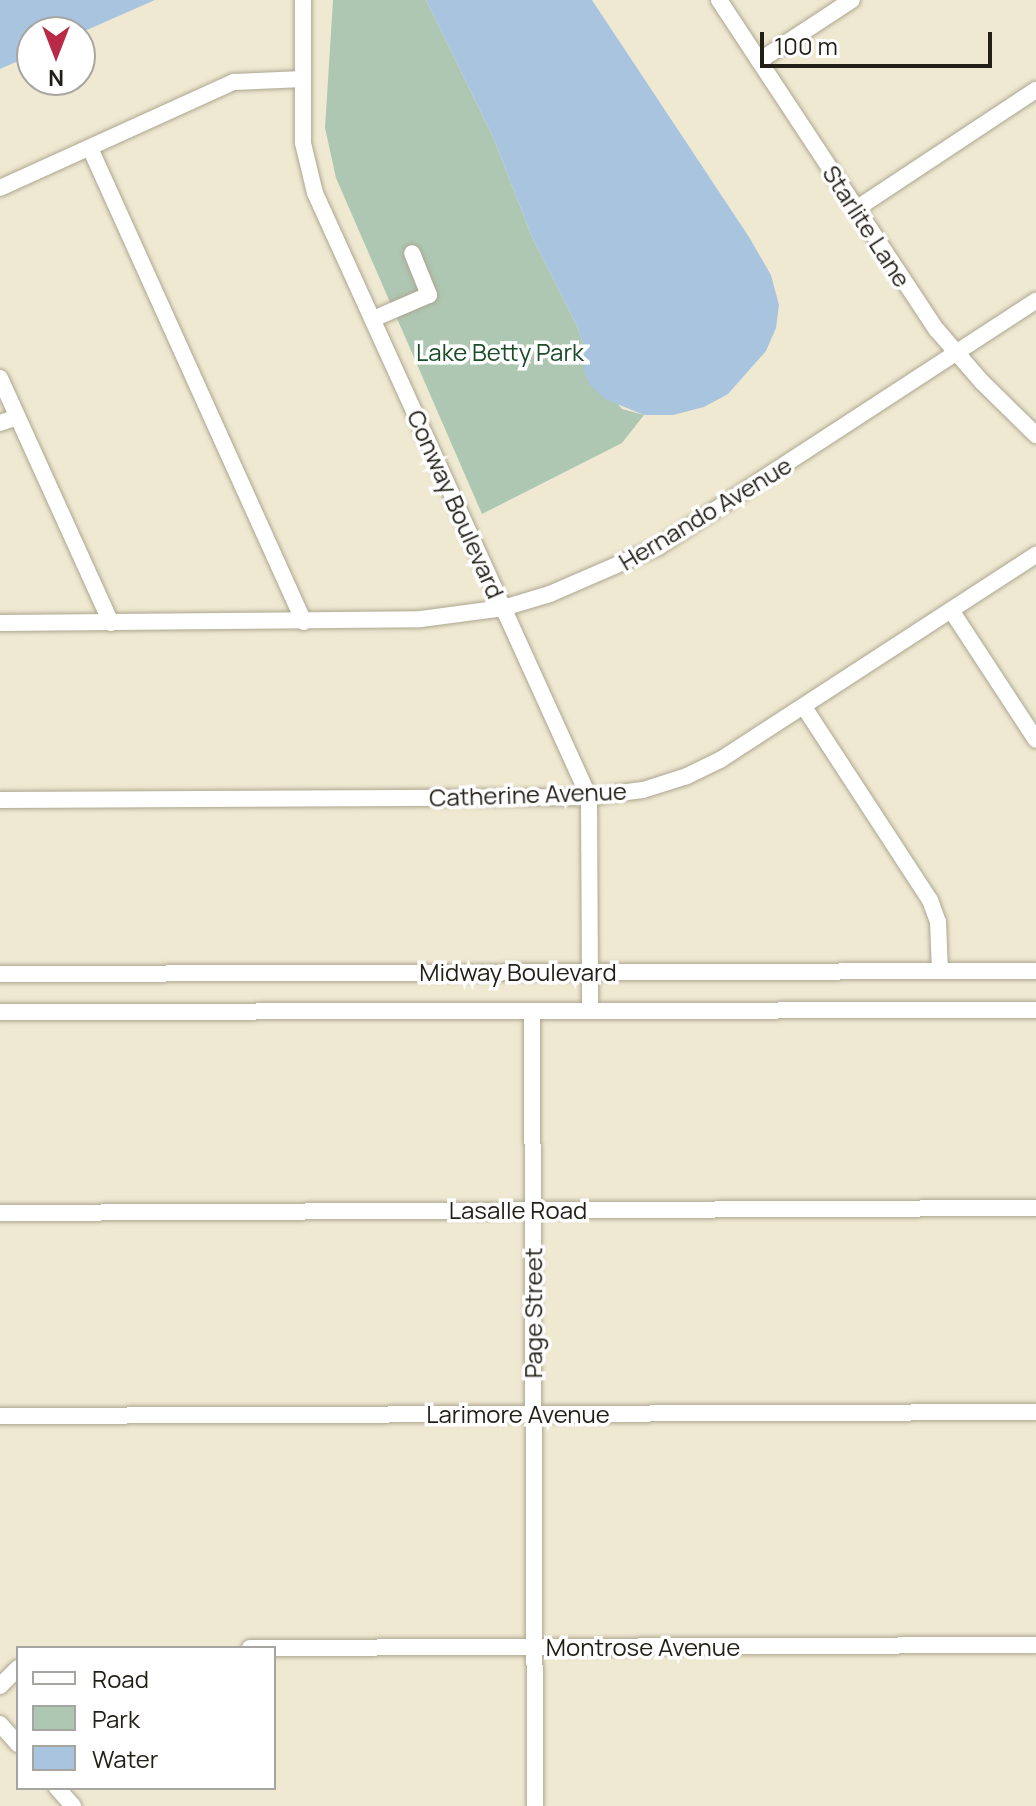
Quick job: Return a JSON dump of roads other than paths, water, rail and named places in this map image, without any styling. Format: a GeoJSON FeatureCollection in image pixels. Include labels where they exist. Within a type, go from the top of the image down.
{"type":"FeatureCollection","features":[{"type":"Feature","properties":{"kind":"street","name":"Conway Boulevard"},"geometry":{"type":"LineString","coordinates":[[303,0],[302,121],[308,168],[589,797],[590,1011]]}},
{"type":"Feature","properties":{"kind":"street","name":"Starlite Lane"},"geometry":{"type":"LineString","coordinates":[[719,0],[920,306],[956,354],[1036,435]]}},
{"type":"Feature","properties":{"kind":"street"},"geometry":{"type":"LineString","coordinates":[[759,61],[852,0]]}},
{"type":"Feature","properties":{"kind":"street"},"geometry":{"type":"LineString","coordinates":[[0,188],[234,82],[303,79]]}},
{"type":"Feature","properties":{"kind":"street"},"geometry":{"type":"LineString","coordinates":[[856,209],[1036,90]]}},
{"type":"Feature","properties":{"kind":"street"},"geometry":{"type":"LineString","coordinates":[[90,148],[304,622]]}},
{"type":"Feature","properties":{"kind":"street"},"geometry":{"type":"LineString","coordinates":[[373,319],[429,295],[412,253]]}},
{"type":"Feature","properties":{"kind":"street","name":"Hernando Avenue"},"geometry":{"type":"LineString","coordinates":[[0,623],[421,619],[503,608],[587,581],[658,547],[1036,301]]}},
{"type":"Feature","properties":{"kind":"street"},"geometry":{"type":"LineString","coordinates":[[0,378],[111,623]]}},
{"type":"Feature","properties":{"kind":"street"},"geometry":{"type":"LineString","coordinates":[[0,423],[17,417]]}},
{"type":"Feature","properties":{"kind":"street","name":"Catherine Avenue"},"geometry":{"type":"LineString","coordinates":[[0,800],[589,797],[643,790],[687,776],[720,760],[1036,555]]}},
{"type":"Feature","properties":{"kind":"street"},"geometry":{"type":"LineString","coordinates":[[951,610],[1036,740]]}},
{"type":"Feature","properties":{"kind":"street"},"geometry":{"type":"LineString","coordinates":[[804,707],[930,900],[938,922],[940,971]]}},
{"type":"Feature","properties":{"kind":"street","name":"Midway Boulevard"},"geometry":{"type":"LineString","coordinates":[[0,974],[1036,971]]}},
{"type":"Feature","properties":{"kind":"street","name":"Midway Boulevard"},"geometry":{"type":"LineString","coordinates":[[0,1012],[1036,1010]]}},
{"type":"Feature","properties":{"kind":"street","name":"Page Street"},"geometry":{"type":"LineString","coordinates":[[532,1012],[535,1806]]}},
{"type":"Feature","properties":{"kind":"street","name":"Lasalle Road"},"geometry":{"type":"LineString","coordinates":[[0,1213],[1036,1208]]}},
{"type":"Feature","properties":{"kind":"street","name":"Larimore Avenue"},"geometry":{"type":"LineString","coordinates":[[0,1416],[1036,1412]]}},
{"type":"Feature","properties":{"kind":"street","name":"Montrose Avenue"},"geometry":{"type":"LineString","coordinates":[[276,1648],[1036,1645]]}},
{"type":"Feature","properties":{"kind":"street"},"geometry":{"type":"LineString","coordinates":[[0,1686],[16,1670]]}},
{"type":"Feature","properties":{"kind":"street"},"geometry":{"type":"LineString","coordinates":[[0,1724],[16,1742]]}},
{"type":"Feature","properties":{"kind":"street"},"geometry":{"type":"LineString","coordinates":[[59,1790],[73,1806]]}},
{"type":"Feature","properties":{"kind":"water"},"geometry":{"type":"Polygon","coordinates":[[[0,0],[155,0],[96,26],[96,16],[16,16],[16,62],[0,69],[0,0]]]}},
{"type":"Feature","properties":{"kind":"water"},"geometry":{"type":"Polygon","coordinates":[[[426,0],[592,0],[771,275],[779,305],[776,328],[766,351],[728,394],[704,407],[673,415],[644,415],[605,399],[590,385],[584,372],[583,343],[577,326],[532,237],[493,137],[426,0]]]}},
{"type":"Feature","properties":{"kind":"park label","name":"Lake Betty Park"},"geometry":{"type":"Point","coordinates":[500,352]}}]}
